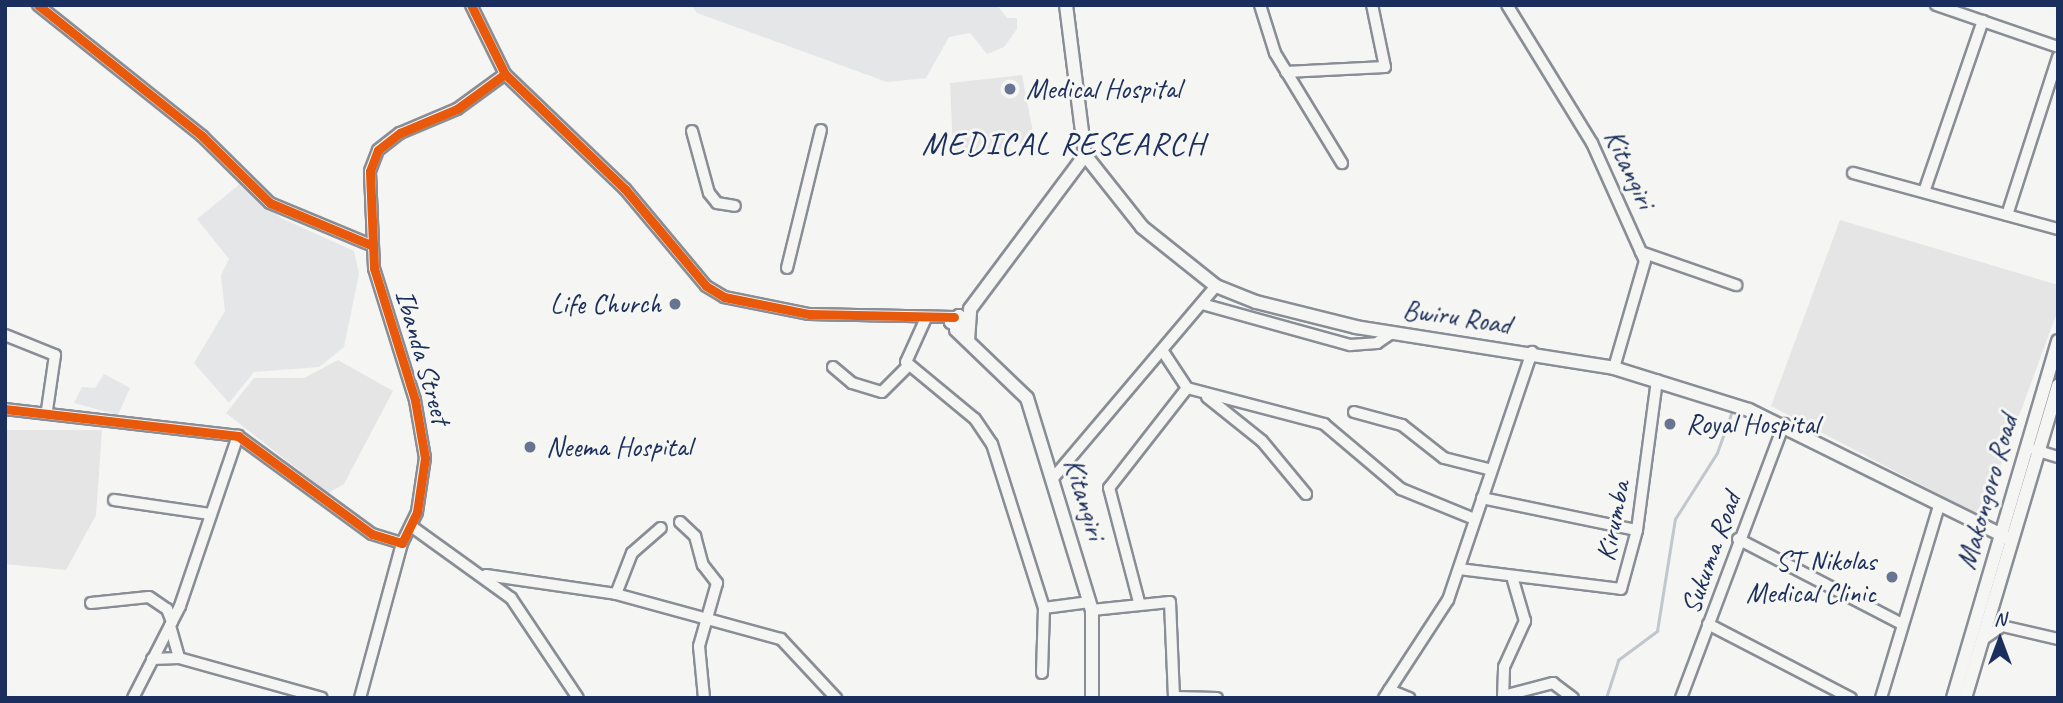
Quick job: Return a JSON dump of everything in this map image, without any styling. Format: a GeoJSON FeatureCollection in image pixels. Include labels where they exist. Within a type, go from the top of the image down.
{"type":"FeatureCollection","features":[{"type":"Feature","properties":{"kind":"main road"},"geometry":{"type":"LineString","coordinates":[[958,321],[1085,155],[1066,5]]}},
{"type":"Feature","properties":{"kind":"main road","name":"Bwiru Road"},"geometry":{"type":"LineString","coordinates":[[1085,155],[1142,227],[1216,286],[1279,309],[1392,333],[1532,352],[1614,368],[1657,380],[1784,424],[1939,506],[2004,536]]}},
{"type":"Feature","properties":{"kind":"main road","name":"Kitangiri"},"geometry":{"type":"LineString","coordinates":[[958,321],[968,341],[1027,398],[1054,477],[1091,606],[1092,698]]}},
{"type":"Feature","properties":{"kind":"main road","name":"Makongoro Road"},"geometry":{"type":"LineString","coordinates":[[1965,698],[1985,638],[2004,536],[2005,510],[2053,374],[2058,341]]}},
{"type":"Feature","properties":{"kind":"main road","name":"Makongoro Road"},"geometry":{"type":"LineString","coordinates":[[1953,698],[1995,551],[2004,536],[2058,386]]}},
{"type":"Feature","properties":{"kind":"main road"},"geometry":{"type":"LineString","coordinates":[[1995,551],[1974,523],[2005,510]]}},
{"type":"Feature","properties":{"kind":"street"},"geometry":{"type":"LineString","coordinates":[[38,5],[202,136],[270,203],[371,245]]}},
{"type":"Feature","properties":{"kind":"street"},"geometry":{"type":"LineString","coordinates":[[471,5],[505,74],[599,161],[691,270],[723,297],[809,314],[926,317],[958,321]]}},
{"type":"Feature","properties":{"kind":"street"},"geometry":{"type":"LineString","coordinates":[[1260,5],[1286,72],[1342,163]]}},
{"type":"Feature","properties":{"kind":"street"},"geometry":{"type":"LineString","coordinates":[[1286,72],[1385,67],[1372,5]]}},
{"type":"Feature","properties":{"kind":"street","name":"Kitangiri"},"geometry":{"type":"LineString","coordinates":[[1507,5],[1592,143],[1641,252],[1644,279],[1614,368]]}},
{"type":"Feature","properties":{"kind":"street"},"geometry":{"type":"LineString","coordinates":[[1936,5],[2058,47]]}},
{"type":"Feature","properties":{"kind":"street"},"geometry":{"type":"LineString","coordinates":[[1925,189],[1983,21]]}},
{"type":"Feature","properties":{"kind":"street"},"geometry":{"type":"LineString","coordinates":[[2007,215],[2058,57]]}},
{"type":"Feature","properties":{"kind":"street","name":"Ibanda Street"},"geometry":{"type":"LineString","coordinates":[[360,698],[402,542],[411,526],[423,482],[423,431],[371,245],[367,201],[378,150],[457,109],[505,74]]}},
{"type":"Feature","properties":{"kind":"street"},"geometry":{"type":"LineString","coordinates":[[787,268],[821,130]]}},
{"type":"Feature","properties":{"kind":"street"},"geometry":{"type":"LineString","coordinates":[[692,131],[709,193],[716,203],[735,206]]}},
{"type":"Feature","properties":{"kind":"street"},"geometry":{"type":"LineString","coordinates":[[1853,173],[1925,189],[2058,229]]}},
{"type":"Feature","properties":{"kind":"street"},"geometry":{"type":"LineString","coordinates":[[1641,252],[1736,285]]}},
{"type":"Feature","properties":{"kind":"street"},"geometry":{"type":"LineString","coordinates":[[1054,477],[1164,353],[1216,286]]}},
{"type":"Feature","properties":{"kind":"street"},"geometry":{"type":"LineString","coordinates":[[1202,304],[1350,345],[1377,343],[1392,333]]}},
{"type":"Feature","properties":{"kind":"street"},"geometry":{"type":"LineString","coordinates":[[926,317],[907,349],[909,365],[989,437],[1044,608],[1042,673]]}},
{"type":"Feature","properties":{"kind":"street"},"geometry":{"type":"LineString","coordinates":[[5,335],[55,355],[47,410]]}},
{"type":"Feature","properties":{"kind":"street"},"geometry":{"type":"LineString","coordinates":[[1409,698],[1386,694],[1448,600],[1532,352]]}},
{"type":"Feature","properties":{"kind":"street"},"geometry":{"type":"LineString","coordinates":[[1164,353],[1187,388],[1324,424],[1401,489],[1474,519]]}},
{"type":"Feature","properties":{"kind":"street"},"geometry":{"type":"LineString","coordinates":[[833,367],[852,383],[882,391],[909,365]]}},
{"type":"Feature","properties":{"kind":"street","name":"Kirumba"},"geometry":{"type":"LineString","coordinates":[[1459,569],[1513,580],[1615,592],[1624,584],[1637,530],[1657,380]]}},
{"type":"Feature","properties":{"kind":"street"},"geometry":{"type":"LineString","coordinates":[[1139,602],[1109,488],[1187,388]]}},
{"type":"Feature","properties":{"kind":"street"},"geometry":{"type":"LineString","coordinates":[[1201,392],[1269,448],[1306,494]]}},
{"type":"Feature","properties":{"kind":"street"},"geometry":{"type":"LineString","coordinates":[[5,409],[47,410],[238,436],[372,534],[402,542]]}},
{"type":"Feature","properties":{"kind":"street"},"geometry":{"type":"LineString","coordinates":[[1354,412],[1402,425],[1444,458],[1492,470]]}},
{"type":"Feature","properties":{"kind":"street","name":"Sukuma Road"},"geometry":{"type":"LineString","coordinates":[[1681,698],[1738,539],[1784,424]]}},
{"type":"Feature","properties":{"kind":"street"},"geometry":{"type":"LineString","coordinates":[[133,698],[171,623],[238,436]]}},
{"type":"Feature","properties":{"kind":"street"},"geometry":{"type":"LineString","coordinates":[[2035,450],[2058,457]]}},
{"type":"Feature","properties":{"kind":"street"},"geometry":{"type":"LineString","coordinates":[[1482,498],[1637,530]]}},
{"type":"Feature","properties":{"kind":"street"},"geometry":{"type":"LineString","coordinates":[[114,500],[211,514]]}},
{"type":"Feature","properties":{"kind":"street"},"geometry":{"type":"LineString","coordinates":[[1881,698],[1900,623],[1939,506]]}},
{"type":"Feature","properties":{"kind":"street"},"geometry":{"type":"LineString","coordinates":[[680,522],[695,536],[703,565],[717,583],[706,617],[699,656],[704,698]]}},
{"type":"Feature","properties":{"kind":"street"},"geometry":{"type":"LineString","coordinates":[[411,526],[486,575],[543,638],[579,698]]}},
{"type":"Feature","properties":{"kind":"street"},"geometry":{"type":"LineString","coordinates":[[616,594],[632,553],[661,528]]}},
{"type":"Feature","properties":{"kind":"street"},"geometry":{"type":"LineString","coordinates":[[1738,539],[1900,623]]}},
{"type":"Feature","properties":{"kind":"street"},"geometry":{"type":"LineString","coordinates":[[486,575],[616,594],[788,642],[836,698]]}},
{"type":"Feature","properties":{"kind":"street"},"geometry":{"type":"LineString","coordinates":[[1513,580],[1525,621],[1504,667],[1503,697],[1553,683],[1573,698]]}},
{"type":"Feature","properties":{"kind":"street"},"geometry":{"type":"LineString","coordinates":[[91,603],[149,597],[171,623],[179,658]]}},
{"type":"Feature","properties":{"kind":"street"},"geometry":{"type":"LineString","coordinates":[[1044,608],[1139,602],[1171,605],[1174,697],[1217,698]]}},
{"type":"Feature","properties":{"kind":"street"},"geometry":{"type":"LineString","coordinates":[[1708,624],[1851,698]]}},
{"type":"Feature","properties":{"kind":"street"},"geometry":{"type":"LineString","coordinates":[[1985,638],[2002,626],[2058,639]]}},
{"type":"Feature","properties":{"kind":"street"},"geometry":{"type":"LineString","coordinates":[[152,659],[179,658],[322,698]]}},
{"type":"Feature","properties":{"kind":"shaded area"},"geometry":{"type":"Polygon","coordinates":[[[691,5],[997,5],[1007,18],[1017,18],[1017,29],[1004,47],[987,54],[970,33],[949,37],[926,78],[887,82],[697,13],[691,5]]]}},
{"type":"Feature","properties":{"kind":"shaded area"},"geometry":{"type":"Polygon","coordinates":[[[1022,75],[1035,143],[1010,144],[1011,158],[953,150],[950,83],[1022,75]]]}},
{"type":"Feature","properties":{"kind":"shaded area"},"geometry":{"type":"Polygon","coordinates":[[[241,183],[281,218],[354,251],[359,274],[344,347],[319,367],[254,372],[229,403],[194,363],[225,311],[221,275],[229,259],[197,219],[241,183]]]}},
{"type":"Feature","properties":{"kind":"shaded area"},"geometry":{"type":"Polygon","coordinates":[[[1840,220],[2058,285],[2058,310],[1984,511],[1973,512],[1771,406],[1840,220]]]}},
{"type":"Feature","properties":{"kind":"shaded area"},"geometry":{"type":"Polygon","coordinates":[[[338,360],[393,391],[344,484],[328,493],[226,413],[254,378],[304,378],[338,360]]]}},
{"type":"Feature","properties":{"kind":"shaded area"},"geometry":{"type":"Polygon","coordinates":[[[104,374],[130,388],[118,415],[74,403],[82,387],[95,388],[104,374]]]}},
{"type":"Feature","properties":{"kind":"shaded area"},"geometry":{"type":"Polygon","coordinates":[[[5,430],[102,430],[96,515],[66,570],[5,564],[5,430]]]}},
{"type":"Feature","properties":{"kind":"waterway"},"geometry":{"type":"LineString","coordinates":[[1606,698],[1618,660],[1657,631],[1675,519],[1717,453],[1731,414]]}},
{"type":"Feature","properties":{"kind":"cycle path"},"geometry":{"type":"LineString","coordinates":[[38,5],[202,136],[270,203],[371,245]]}},
{"type":"Feature","properties":{"kind":"cycle path"},"geometry":{"type":"LineString","coordinates":[[471,5],[505,74],[625,189],[706,286],[724,297],[809,314],[954,317]]}},
{"type":"Feature","properties":{"kind":"cycle path"},"geometry":{"type":"LineString","coordinates":[[5,409],[238,436],[372,534],[402,543],[417,512],[425,458],[415,400],[374,268],[370,171],[378,150],[400,133],[457,109],[505,74]]}},
{"type":"Feature","properties":{"kind":"place","name":"Medical Hospital"},"geometry":{"type":"Point","coordinates":[1010,89]}},
{"type":"Feature","properties":{"kind":"place","name":"Life Church"},"geometry":{"type":"Point","coordinates":[675,304]}},
{"type":"Feature","properties":{"kind":"place","name":"Royal Hospital"},"geometry":{"type":"Point","coordinates":[1670,424]}},
{"type":"Feature","properties":{"kind":"place","name":"Neema Hospital"},"geometry":{"type":"Point","coordinates":[530,447]}},
{"type":"Feature","properties":{"kind":"place","name":"ST Nikolas Medical Clinic"},"geometry":{"type":"Point","coordinates":[1892,577]}},
{"type":"Feature","properties":{"kind":"district","name":"MEDICAL RESEARCH"},"geometry":{"type":"Point","coordinates":[1064,144]}}]}
